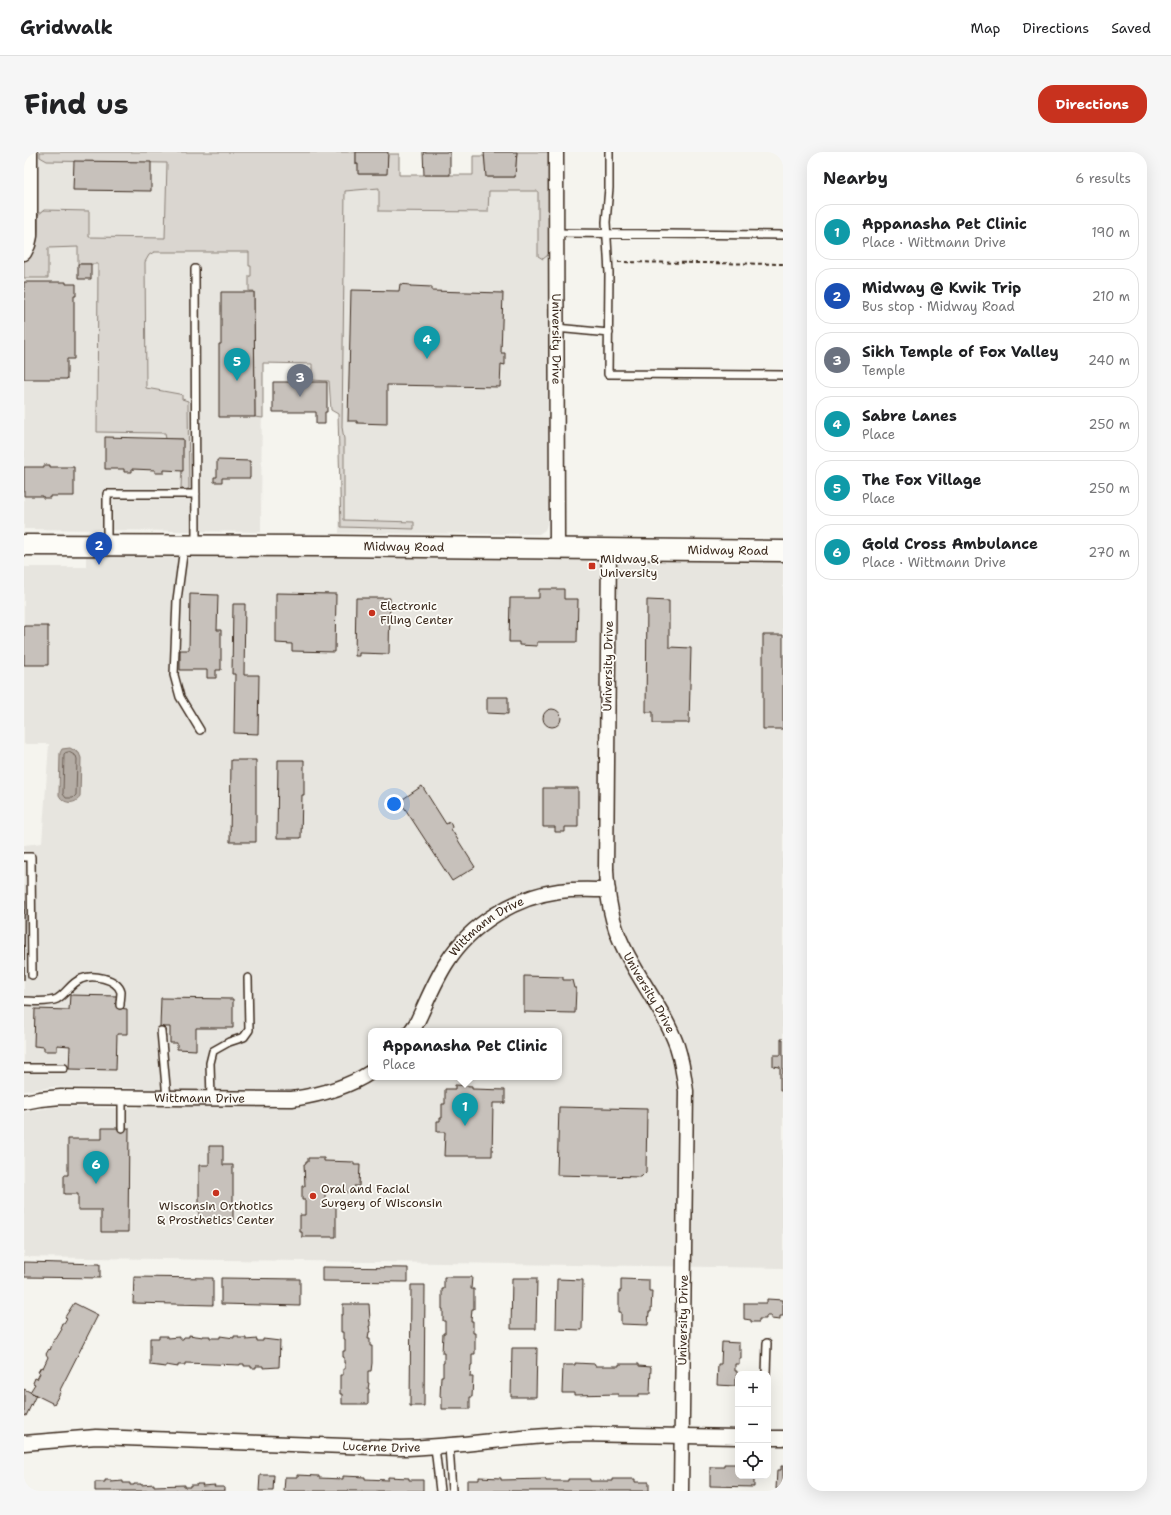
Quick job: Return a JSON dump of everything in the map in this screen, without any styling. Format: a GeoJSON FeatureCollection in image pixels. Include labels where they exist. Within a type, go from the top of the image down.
{"type":"FeatureCollection","features":[{"type":"Feature","properties":{"kind":"main road","name":"Midway Road"},"geometry":{"type":"LineString","coordinates":[[24,545],[783,551]]}},
{"type":"Feature","properties":{"kind":"street"},"geometry":{"type":"LineString","coordinates":[[24,253],[30,236],[30,152]]}},
{"type":"Feature","properties":{"kind":"street","name":"University Drive"},"geometry":{"type":"LineString","coordinates":[[556,152],[557,550]]}},
{"type":"Feature","properties":{"kind":"street","name":"University Drive"},"geometry":{"type":"LineString","coordinates":[[609,550],[606,851],[608,890],[615,927],[622,944],[669,1028],[677,1047],[683,1068],[686,1091],[681,1491]]}},
{"type":"Feature","properties":{"kind":"street","name":"Wittmann Drive"},"geometry":{"type":"LineString","coordinates":[[413,1028],[447,961],[460,944],[493,916],[513,905],[534,897],[558,891],[608,890]]}},
{"type":"Feature","properties":{"kind":"street","name":"Wittmann Drive"},"geometry":{"type":"LineString","coordinates":[[24,1102],[61,1097],[282,1100],[312,1096],[350,1084],[368,1074]]}},
{"type":"Feature","properties":{"kind":"street","name":"Lucerne Drive"},"geometry":{"type":"LineString","coordinates":[[24,1443],[96,1437],[400,1448],[442,1447],[551,1435],[578,1434],[735,1437]]}},
{"type":"Feature","properties":{"kind":"street"},"geometry":{"type":"LineString","coordinates":[[771,1438],[783,1438]]}},
{"type":"Feature","properties":{"kind":"lane"},"geometry":{"type":"LineString","coordinates":[[609,152],[609,188],[606,222],[609,268],[608,374],[783,376]]}},
{"type":"Feature","properties":{"kind":"lane"},"geometry":{"type":"LineString","coordinates":[[556,233],[783,235]]}},
{"type":"Feature","properties":{"kind":"lane"},"geometry":{"type":"LineString","coordinates":[[195,270],[196,494],[190,546],[177,600],[174,675],[180,697],[200,730]]}},
{"type":"Feature","properties":{"kind":"lane"},"geometry":{"type":"LineString","coordinates":[[556,328],[609,333]]}},
{"type":"Feature","properties":{"kind":"lane"},"geometry":{"type":"LineString","coordinates":[[107,545],[107,494],[196,494]]}},
{"type":"Feature","properties":{"kind":"lane"},"geometry":{"type":"LineString","coordinates":[[24,857],[31,857],[28,891],[32,975]]}},
{"type":"Feature","properties":{"kind":"lane"},"geometry":{"type":"LineString","coordinates":[[24,1001],[52,1001],[59,998],[81,978],[94,977],[107,979],[116,985],[121,992],[120,1005]]}},
{"type":"Feature","properties":{"kind":"lane"},"geometry":{"type":"LineString","coordinates":[[211,1099],[210,1063],[213,1051],[229,1042],[244,1037],[249,1030],[248,978]]}},
{"type":"Feature","properties":{"kind":"lane"},"geometry":{"type":"LineString","coordinates":[[161,1031],[166,1098]]}},
{"type":"Feature","properties":{"kind":"lane"},"geometry":{"type":"LineString","coordinates":[[24,1068],[64,1068]]}},
{"type":"Feature","properties":{"kind":"lane"},"geometry":{"type":"LineString","coordinates":[[122,1098],[122,1128]]}},
{"type":"Feature","properties":{"kind":"lane"},"geometry":{"type":"LineString","coordinates":[[766,1343],[766,1371]]}},
{"type":"Feature","properties":{"kind":"lane"},"geometry":{"type":"LineString","coordinates":[[440,1491],[442,1447]]}},
{"type":"Feature","properties":{"kind":"lane"},"geometry":{"type":"LineString","coordinates":[[442,1447],[452,1491]]}},
{"type":"Feature","properties":{"kind":"path"},"geometry":{"type":"LineString","coordinates":[[617,263],[783,264]]}},
{"type":"Feature","properties":{"kind":"shaded area"},"geometry":{"type":"Polygon","coordinates":[[[38,152],[230,152],[263,242],[261,532],[24,529],[24,261],[34,252],[37,247],[38,152]]]}},
{"type":"Feature","properties":{"kind":"shaded area"},"geometry":{"type":"Polygon","coordinates":[[[40,152],[356,152],[356,164],[358,164],[359,174],[386,174],[388,154],[399,154],[399,175],[473,175],[473,156],[484,156],[487,177],[515,177],[517,152],[549,152],[549,252],[543,259],[538,256],[538,191],[489,191],[488,212],[379,211],[379,188],[345,191],[342,427],[344,439],[344,520],[414,522],[414,529],[341,527],[338,414],[331,410],[329,381],[312,380],[312,364],[263,363],[263,418],[255,417],[254,291],[249,291],[251,266],[249,266],[249,252],[154,252],[149,255],[145,262],[146,388],[179,394],[182,395],[182,399],[188,401],[189,488],[186,490],[181,488],[183,439],[166,439],[165,433],[97,432],[98,264],[78,264],[78,247],[48,248],[48,278],[24,278],[24,261],[33,252],[38,234],[38,215],[44,210],[89,211],[89,237],[165,238],[167,163],[47,161],[40,157],[40,152]]]}},
{"type":"Feature","properties":{"kind":"shaded area"},"geometry":{"type":"Polygon","coordinates":[[[340,184],[549,185],[550,454],[547,524],[545,530],[539,534],[339,533],[340,184]]]}},
{"type":"Feature","properties":{"kind":"shaded area"},"geometry":{"type":"Polygon","coordinates":[[[86,545],[783,551],[783,1268],[24,1257],[24,1112],[54,1107],[138,1108],[138,1088],[53,1087],[24,1091],[24,845],[42,843],[49,744],[24,744],[24,567],[86,567],[86,545]]]}},
{"type":"Feature","properties":{"kind":"water"},"geometry":{"type":"Polygon","coordinates":[[[70,748],[79,753],[81,758],[80,797],[78,800],[66,802],[59,795],[60,753],[62,749],[70,748]]]}},
{"type":"Feature","properties":{"kind":"building"},"geometry":{"type":"Polygon","coordinates":[[[356,152],[388,152],[387,174],[358,174],[356,152]]]}},
{"type":"Feature","properties":{"kind":"building"},"geometry":{"type":"Polygon","coordinates":[[[423,152],[450,152],[450,175],[424,175],[423,152]]]}},
{"type":"Feature","properties":{"kind":"building"},"geometry":{"type":"Polygon","coordinates":[[[484,152],[517,152],[515,177],[486,177],[484,152]]]}},
{"type":"Feature","properties":{"kind":"building"},"geometry":{"type":"Polygon","coordinates":[[[74,161],[151,162],[151,191],[73,190],[74,161]]]}},
{"type":"Feature","properties":{"kind":"building"},"geometry":{"type":"Polygon","coordinates":[[[78,264],[91,264],[91,279],[78,279],[78,264]]]}},
{"type":"Feature","properties":{"kind":"building"},"geometry":{"type":"Polygon","coordinates":[[[24,282],[66,282],[66,284],[76,284],[76,296],[74,296],[74,359],[67,359],[67,379],[24,379],[24,282]]]}},
{"type":"Feature","properties":{"kind":"building"},"geometry":{"type":"Polygon","coordinates":[[[400,284],[432,287],[432,291],[503,293],[501,353],[505,353],[505,365],[501,364],[500,387],[387,385],[387,424],[357,423],[357,421],[348,421],[351,290],[399,291],[400,284]]]}},
{"type":"Feature","properties":{"kind":"building"},"geometry":{"type":"Polygon","coordinates":[[[221,292],[254,292],[255,417],[219,417],[221,292]]]}},
{"type":"Feature","properties":{"kind":"building"},"geometry":{"type":"Polygon","coordinates":[[[273,382],[327,382],[327,412],[325,412],[325,424],[316,424],[316,412],[273,412],[273,382]]]}},
{"type":"Feature","properties":{"kind":"building"},"geometry":{"type":"Polygon","coordinates":[[[105,437],[183,439],[183,471],[164,470],[164,473],[155,473],[155,470],[132,469],[132,472],[124,472],[124,469],[105,469],[105,437]]]}},
{"type":"Feature","properties":{"kind":"building"},"geometry":{"type":"Polygon","coordinates":[[[217,460],[250,461],[250,478],[222,478],[222,482],[214,482],[214,477],[217,477],[217,460]]]}},
{"type":"Feature","properties":{"kind":"building"},"geometry":{"type":"Polygon","coordinates":[[[44,465],[50,465],[50,467],[74,467],[74,496],[50,496],[50,498],[43,498],[43,496],[24,496],[24,467],[44,467],[44,465]]]}},
{"type":"Feature","properties":{"kind":"building"},"geometry":{"type":"Polygon","coordinates":[[[539,589],[564,589],[564,599],[578,599],[577,642],[537,642],[537,646],[519,645],[519,642],[509,642],[510,598],[539,598],[539,589]]]}},
{"type":"Feature","properties":{"kind":"building"},"geometry":{"type":"Polygon","coordinates":[[[276,593],[336,594],[335,652],[292,651],[292,644],[276,643],[276,593]]]}},
{"type":"Feature","properties":{"kind":"building"},"geometry":{"type":"Polygon","coordinates":[[[190,594],[218,595],[217,630],[221,630],[221,670],[216,670],[216,678],[207,678],[207,670],[180,670],[180,650],[189,650],[190,594]]]}},
{"type":"Feature","properties":{"kind":"building"},"geometry":{"type":"Polygon","coordinates":[[[356,598],[390,598],[389,654],[359,653],[359,656],[355,656],[356,598]]]}},
{"type":"Feature","properties":{"kind":"building"},"geometry":{"type":"Polygon","coordinates":[[[647,600],[669,601],[669,647],[691,648],[689,723],[653,723],[653,712],[646,712],[647,600]]]}},
{"type":"Feature","properties":{"kind":"building"},"geometry":{"type":"Polygon","coordinates":[[[233,604],[245,604],[244,675],[259,675],[258,734],[234,733],[235,674],[232,674],[233,604]]]}},
{"type":"Feature","properties":{"kind":"building"},"geometry":{"type":"Polygon","coordinates":[[[24,626],[48,626],[48,665],[24,665],[24,626]]]}},
{"type":"Feature","properties":{"kind":"building"},"geometry":{"type":"Polygon","coordinates":[[[763,635],[783,635],[783,729],[763,729],[763,635]]]}},
{"type":"Feature","properties":{"kind":"building"},"geometry":{"type":"Polygon","coordinates":[[[487,697],[508,697],[508,714],[487,713],[487,697]]]}},
{"type":"Feature","properties":{"kind":"building"},"geometry":{"type":"Polygon","coordinates":[[[552,709],[558,712],[561,718],[558,724],[552,727],[546,724],[543,718],[546,712],[552,709]]]}},
{"type":"Feature","properties":{"kind":"building"},"geometry":{"type":"Polygon","coordinates":[[[231,760],[256,760],[256,842],[230,842],[231,760]]]}},
{"type":"Feature","properties":{"kind":"building"},"geometry":{"type":"Polygon","coordinates":[[[278,760],[304,760],[304,795],[302,795],[301,838],[277,838],[278,760]]]}},
{"type":"Feature","properties":{"kind":"building"},"geometry":{"type":"Polygon","coordinates":[[[422,786],[446,824],[450,822],[452,827],[451,829],[475,867],[452,881],[400,801],[422,786]]]}},
{"type":"Feature","properties":{"kind":"building"},"geometry":{"type":"Polygon","coordinates":[[[543,788],[578,788],[578,827],[565,827],[565,832],[555,832],[555,827],[543,827],[543,788]]]}},
{"type":"Feature","properties":{"kind":"building"},"geometry":{"type":"Polygon","coordinates":[[[24,900],[25,900],[24,980],[24,900]]]}},
{"type":"Feature","properties":{"kind":"building"},"geometry":{"type":"Polygon","coordinates":[[[524,976],[563,977],[563,980],[572,980],[574,988],[576,988],[575,1013],[524,1012],[524,976]]]}},
{"type":"Feature","properties":{"kind":"building"},"geometry":{"type":"Polygon","coordinates":[[[70,995],[118,996],[118,1008],[127,1009],[127,1034],[117,1034],[116,1070],[69,1069],[70,1046],[57,1045],[57,1051],[44,1051],[44,1047],[34,1046],[35,1009],[69,1010],[70,995]]]}},
{"type":"Feature","properties":{"kind":"building"},"geometry":{"type":"Polygon","coordinates":[[[161,998],[233,999],[233,1028],[196,1028],[196,1050],[177,1049],[177,1043],[170,1043],[170,1027],[160,1027],[161,998]]]}},
{"type":"Feature","properties":{"kind":"building"},"geometry":{"type":"Polygon","coordinates":[[[781,1039],[783,1039],[783,1090],[780,1090],[780,1067],[773,1066],[773,1055],[781,1055],[781,1039]]]}},
{"type":"Feature","properties":{"kind":"building"},"geometry":{"type":"Polygon","coordinates":[[[455,1085],[472,1086],[472,1089],[505,1090],[505,1103],[493,1103],[492,1156],[444,1156],[445,1132],[437,1132],[437,1121],[440,1121],[440,1118],[442,1118],[442,1104],[445,1104],[445,1089],[455,1089],[455,1085]]]}},
{"type":"Feature","properties":{"kind":"building"},"geometry":{"type":"Polygon","coordinates":[[[559,1107],[647,1109],[646,1172],[641,1177],[557,1175],[559,1107]]]}},
{"type":"Feature","properties":{"kind":"building"},"geometry":{"type":"Polygon","coordinates":[[[102,1128],[129,1128],[128,1232],[101,1232],[101,1210],[78,1210],[78,1194],[64,1194],[64,1175],[68,1175],[68,1139],[102,1139],[102,1128]]]}},
{"type":"Feature","properties":{"kind":"building","name":"Wisconsin Orthotics & Prosthetics Center"},"geometry":{"type":"Polygon","coordinates":[[[209,1146],[223,1146],[223,1165],[233,1165],[233,1220],[199,1220],[199,1165],[209,1165],[209,1146]]]}},
{"type":"Feature","properties":{"kind":"building","name":"Oral and Facial Surgery of Wisconsin"},"geometry":{"type":"Polygon","coordinates":[[[308,1158],[324,1158],[324,1161],[354,1162],[354,1165],[360,1165],[359,1186],[354,1186],[354,1192],[325,1192],[325,1203],[336,1203],[336,1237],[302,1237],[302,1232],[300,1232],[300,1215],[305,1215],[305,1200],[302,1200],[302,1186],[305,1186],[304,1164],[308,1162],[308,1158]]]}},
{"type":"Feature","properties":{"kind":"building"},"geometry":{"type":"Polygon","coordinates":[[[24,1262],[100,1264],[100,1278],[24,1277],[24,1262]]]}},
{"type":"Feature","properties":{"kind":"building"},"geometry":{"type":"Polygon","coordinates":[[[322,1267],[408,1268],[408,1282],[322,1281],[322,1267]]]}},
{"type":"Feature","properties":{"kind":"building"},"geometry":{"type":"Polygon","coordinates":[[[134,1277],[213,1278],[213,1305],[133,1303],[134,1277]]]}},
{"type":"Feature","properties":{"kind":"building"},"geometry":{"type":"Polygon","coordinates":[[[444,1277],[472,1277],[471,1289],[474,1289],[474,1309],[472,1309],[471,1321],[473,1321],[473,1333],[475,1333],[475,1354],[472,1354],[471,1365],[470,1377],[473,1377],[470,1409],[442,1409],[442,1397],[440,1397],[441,1376],[443,1376],[444,1363],[444,1353],[442,1353],[443,1333],[445,1333],[445,1321],[443,1321],[442,1309],[442,1289],[444,1289],[444,1277]]]}},
{"type":"Feature","properties":{"kind":"building"},"geometry":{"type":"Polygon","coordinates":[[[221,1278],[300,1279],[300,1306],[221,1304],[221,1278]]]}},
{"type":"Feature","properties":{"kind":"building"},"geometry":{"type":"Polygon","coordinates":[[[512,1278],[537,1278],[536,1329],[511,1329],[512,1278]]]}},
{"type":"Feature","properties":{"kind":"building"},"geometry":{"type":"Polygon","coordinates":[[[557,1279],[583,1280],[582,1330],[556,1329],[557,1279]]]}},
{"type":"Feature","properties":{"kind":"building"},"geometry":{"type":"Polygon","coordinates":[[[621,1279],[649,1280],[649,1291],[652,1291],[651,1312],[649,1312],[648,1325],[621,1324],[621,1312],[619,1312],[619,1291],[621,1291],[621,1279]]]}},
{"type":"Feature","properties":{"kind":"building"},"geometry":{"type":"Polygon","coordinates":[[[411,1285],[425,1285],[424,1406],[410,1406],[411,1285]]]}},
{"type":"Feature","properties":{"kind":"building"},"geometry":{"type":"Polygon","coordinates":[[[767,1299],[783,1300],[783,1316],[780,1316],[780,1320],[771,1319],[771,1316],[766,1316],[766,1319],[759,1319],[759,1322],[751,1322],[751,1320],[744,1319],[744,1303],[767,1303],[767,1299]]]}},
{"type":"Feature","properties":{"kind":"building"},"geometry":{"type":"Polygon","coordinates":[[[74,1303],[98,1315],[54,1404],[30,1392],[35,1384],[33,1383],[35,1378],[37,1379],[40,1373],[38,1372],[41,1367],[43,1368],[48,1357],[46,1354],[49,1349],[50,1350],[54,1339],[56,1339],[62,1329],[60,1328],[62,1323],[64,1323],[67,1318],[65,1317],[74,1303]]]}},
{"type":"Feature","properties":{"kind":"building"},"geometry":{"type":"Polygon","coordinates":[[[343,1304],[369,1304],[370,1332],[368,1338],[370,1338],[370,1346],[372,1346],[372,1363],[371,1371],[368,1371],[368,1404],[342,1404],[342,1394],[340,1394],[340,1375],[343,1375],[343,1369],[345,1369],[343,1351],[345,1351],[345,1339],[343,1339],[343,1332],[341,1332],[341,1315],[343,1315],[343,1304]]]}},
{"type":"Feature","properties":{"kind":"building"},"geometry":{"type":"Polygon","coordinates":[[[189,1335],[203,1337],[210,1336],[210,1338],[220,1338],[220,1336],[234,1338],[234,1336],[238,1336],[238,1338],[246,1338],[246,1340],[257,1339],[257,1341],[263,1341],[263,1339],[280,1341],[279,1367],[263,1368],[263,1366],[256,1366],[256,1368],[251,1368],[251,1366],[244,1366],[244,1364],[185,1363],[185,1365],[178,1365],[178,1367],[150,1365],[150,1338],[167,1336],[167,1338],[179,1337],[179,1339],[183,1339],[184,1337],[189,1337],[189,1335]]]}},
{"type":"Feature","properties":{"kind":"building"},"geometry":{"type":"Polygon","coordinates":[[[722,1342],[739,1343],[741,1358],[739,1358],[739,1364],[735,1364],[735,1386],[717,1385],[718,1364],[721,1364],[722,1342]]]}},
{"type":"Feature","properties":{"kind":"building"},"geometry":{"type":"Polygon","coordinates":[[[512,1348],[537,1348],[536,1397],[511,1397],[512,1348]]]}},
{"type":"Feature","properties":{"kind":"building"},"geometry":{"type":"Polygon","coordinates":[[[575,1363],[595,1364],[595,1366],[639,1364],[639,1366],[651,1367],[650,1394],[639,1394],[639,1396],[618,1396],[618,1394],[574,1395],[574,1393],[562,1393],[563,1365],[575,1365],[575,1363]]]}},
{"type":"Feature","properties":{"kind":"building"},"geometry":{"type":"Polygon","coordinates":[[[24,1389],[36,1395],[26,1416],[24,1415],[24,1389]]]}},
{"type":"Feature","properties":{"kind":"building"},"geometry":{"type":"Polygon","coordinates":[[[724,1464],[735,1464],[735,1479],[754,1479],[754,1487],[710,1486],[710,1467],[724,1467],[724,1464]]]}},
{"type":"Feature","properties":{"kind":"building"},"geometry":{"type":"Polygon","coordinates":[[[781,1466],[783,1466],[783,1489],[776,1489],[777,1470],[781,1470],[781,1466]]]}},
{"type":"Feature","properties":{"kind":"building"},"geometry":{"type":"Polygon","coordinates":[[[260,1475],[274,1475],[273,1491],[259,1491],[260,1475]]]}},
{"type":"Feature","properties":{"kind":"building"},"geometry":{"type":"Polygon","coordinates":[[[297,1475],[343,1479],[343,1476],[388,1480],[388,1477],[409,1478],[409,1480],[423,1480],[423,1491],[284,1491],[285,1477],[297,1477],[297,1475]]]}},
{"type":"Feature","properties":{"kind":"building"},"geometry":{"type":"Polygon","coordinates":[[[479,1477],[501,1478],[501,1480],[546,1479],[546,1481],[590,1479],[590,1481],[613,1481],[613,1479],[635,1479],[635,1482],[649,1482],[649,1491],[467,1491],[467,1480],[479,1480],[479,1477]]]}},
{"type":"Feature","properties":{"kind":"building"},"geometry":{"type":"Polygon","coordinates":[[[105,1480],[111,1480],[111,1482],[123,1481],[123,1483],[130,1483],[130,1485],[185,1485],[185,1487],[190,1487],[190,1485],[197,1484],[203,1484],[202,1486],[215,1485],[214,1487],[224,1487],[224,1491],[95,1491],[95,1482],[105,1482],[105,1480]]]}},
{"type":"Feature","properties":{"kind":"place","name":"Sabre Lanes"},"geometry":{"type":"Point","coordinates":[427,359]}},
{"type":"Feature","properties":{"kind":"place","name":"The Fox Village"},"geometry":{"type":"Point","coordinates":[237,381]}},
{"type":"Feature","properties":{"kind":"place","name":"Sikh Temple of Fox Valley"},"geometry":{"type":"Point","coordinates":[300,397]}},
{"type":"Feature","properties":{"kind":"place","name":"Midway @ Kwik Trip"},"geometry":{"type":"Point","coordinates":[99,565]}},
{"type":"Feature","properties":{"kind":"place","name":"Midway & University"},"geometry":{"type":"Point","coordinates":[592,566]}},
{"type":"Feature","properties":{"kind":"place","name":"Electronic Filing Center"},"geometry":{"type":"Point","coordinates":[372,613]}},
{"type":"Feature","properties":{"kind":"place","name":"Appanasha Pet Clinic"},"geometry":{"type":"Point","coordinates":[465,1126]}},
{"type":"Feature","properties":{"kind":"place","name":"Gold Cross Ambulance"},"geometry":{"type":"Point","coordinates":[96,1184]}},
{"type":"Feature","properties":{"kind":"place","name":"Wisconsin Orthotics & Prosthetics Center"},"geometry":{"type":"Point","coordinates":[216,1193]}},
{"type":"Feature","properties":{"kind":"place","name":"Oral and Facial Surgery of Wisconsin"},"geometry":{"type":"Point","coordinates":[313,1196]}}]}
